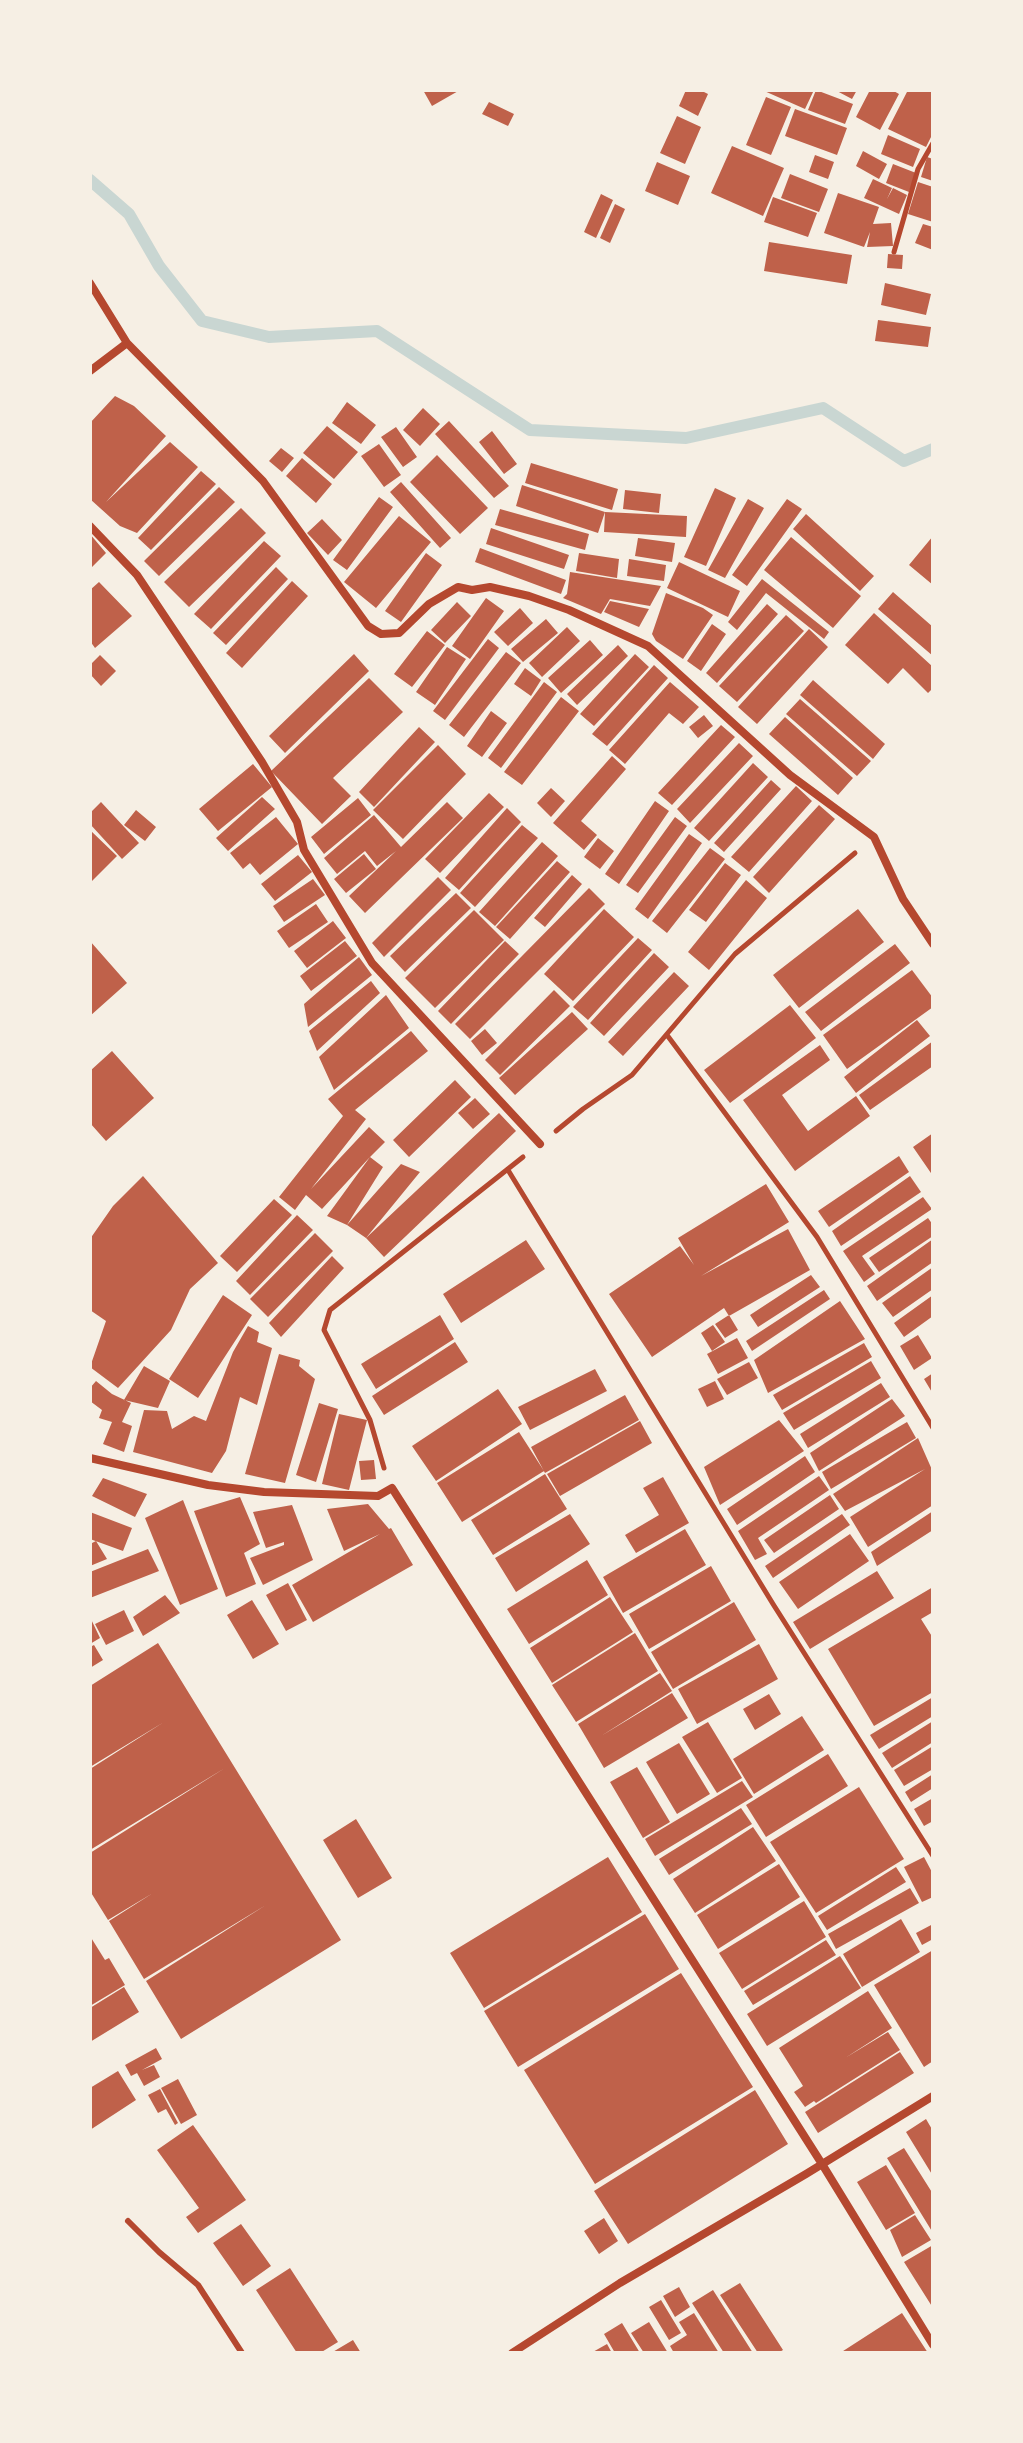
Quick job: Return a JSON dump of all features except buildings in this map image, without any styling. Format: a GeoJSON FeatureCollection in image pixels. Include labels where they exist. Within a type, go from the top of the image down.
{"type":"FeatureCollection","features":[{"type":"Feature","properties":{"kind":"street"},"geometry":{"type":"LineString","coordinates":[[90,283],[127,343],[263,481],[368,626],[381,634],[399,633],[429,604],[458,587],[472,590],[490,587],[569,610],[648,646],[790,775],[874,837],[903,899],[933,944]]}},
{"type":"Feature","properties":{"kind":"street"},"geometry":{"type":"LineString","coordinates":[[90,371],[127,343]]}},
{"type":"Feature","properties":{"kind":"street"},"geometry":{"type":"LineString","coordinates":[[90,526],[137,575],[262,762],[297,822],[304,850],[372,963],[540,1144]]}},
{"type":"Feature","properties":{"kind":"street"},"geometry":{"type":"LineString","coordinates":[[90,1458],[208,1485],[264,1492],[378,1496],[392,1488],[822,2164],[933,2345]]}},
{"type":"Feature","properties":{"kind":"street"},"geometry":{"type":"LineString","coordinates":[[512,2353],[620,2283],[933,2096]]}},
{"type":"Feature","properties":{"kind":"lane"},"geometry":{"type":"LineString","coordinates":[[128,2221],[198,2285],[242,2353]]}},
{"type":"Feature","properties":{"kind":"path"},"geometry":{"type":"LineString","coordinates":[[894,252],[918,169],[933,143]]}},
{"type":"Feature","properties":{"kind":"path"},"geometry":{"type":"LineString","coordinates":[[667,1035],[817,1237],[933,1428]]}},
{"type":"Feature","properties":{"kind":"path"},"geometry":{"type":"LineString","coordinates":[[508,1170],[773,1604],[933,1856]]}},
{"type":"Feature","properties":{"kind":"waterway"},"geometry":{"type":"LineString","coordinates":[[90,180],[129,214],[159,266],[202,321],[269,337],[377,331],[530,430],[686,438],[823,408],[904,461],[933,449]]}}]}
